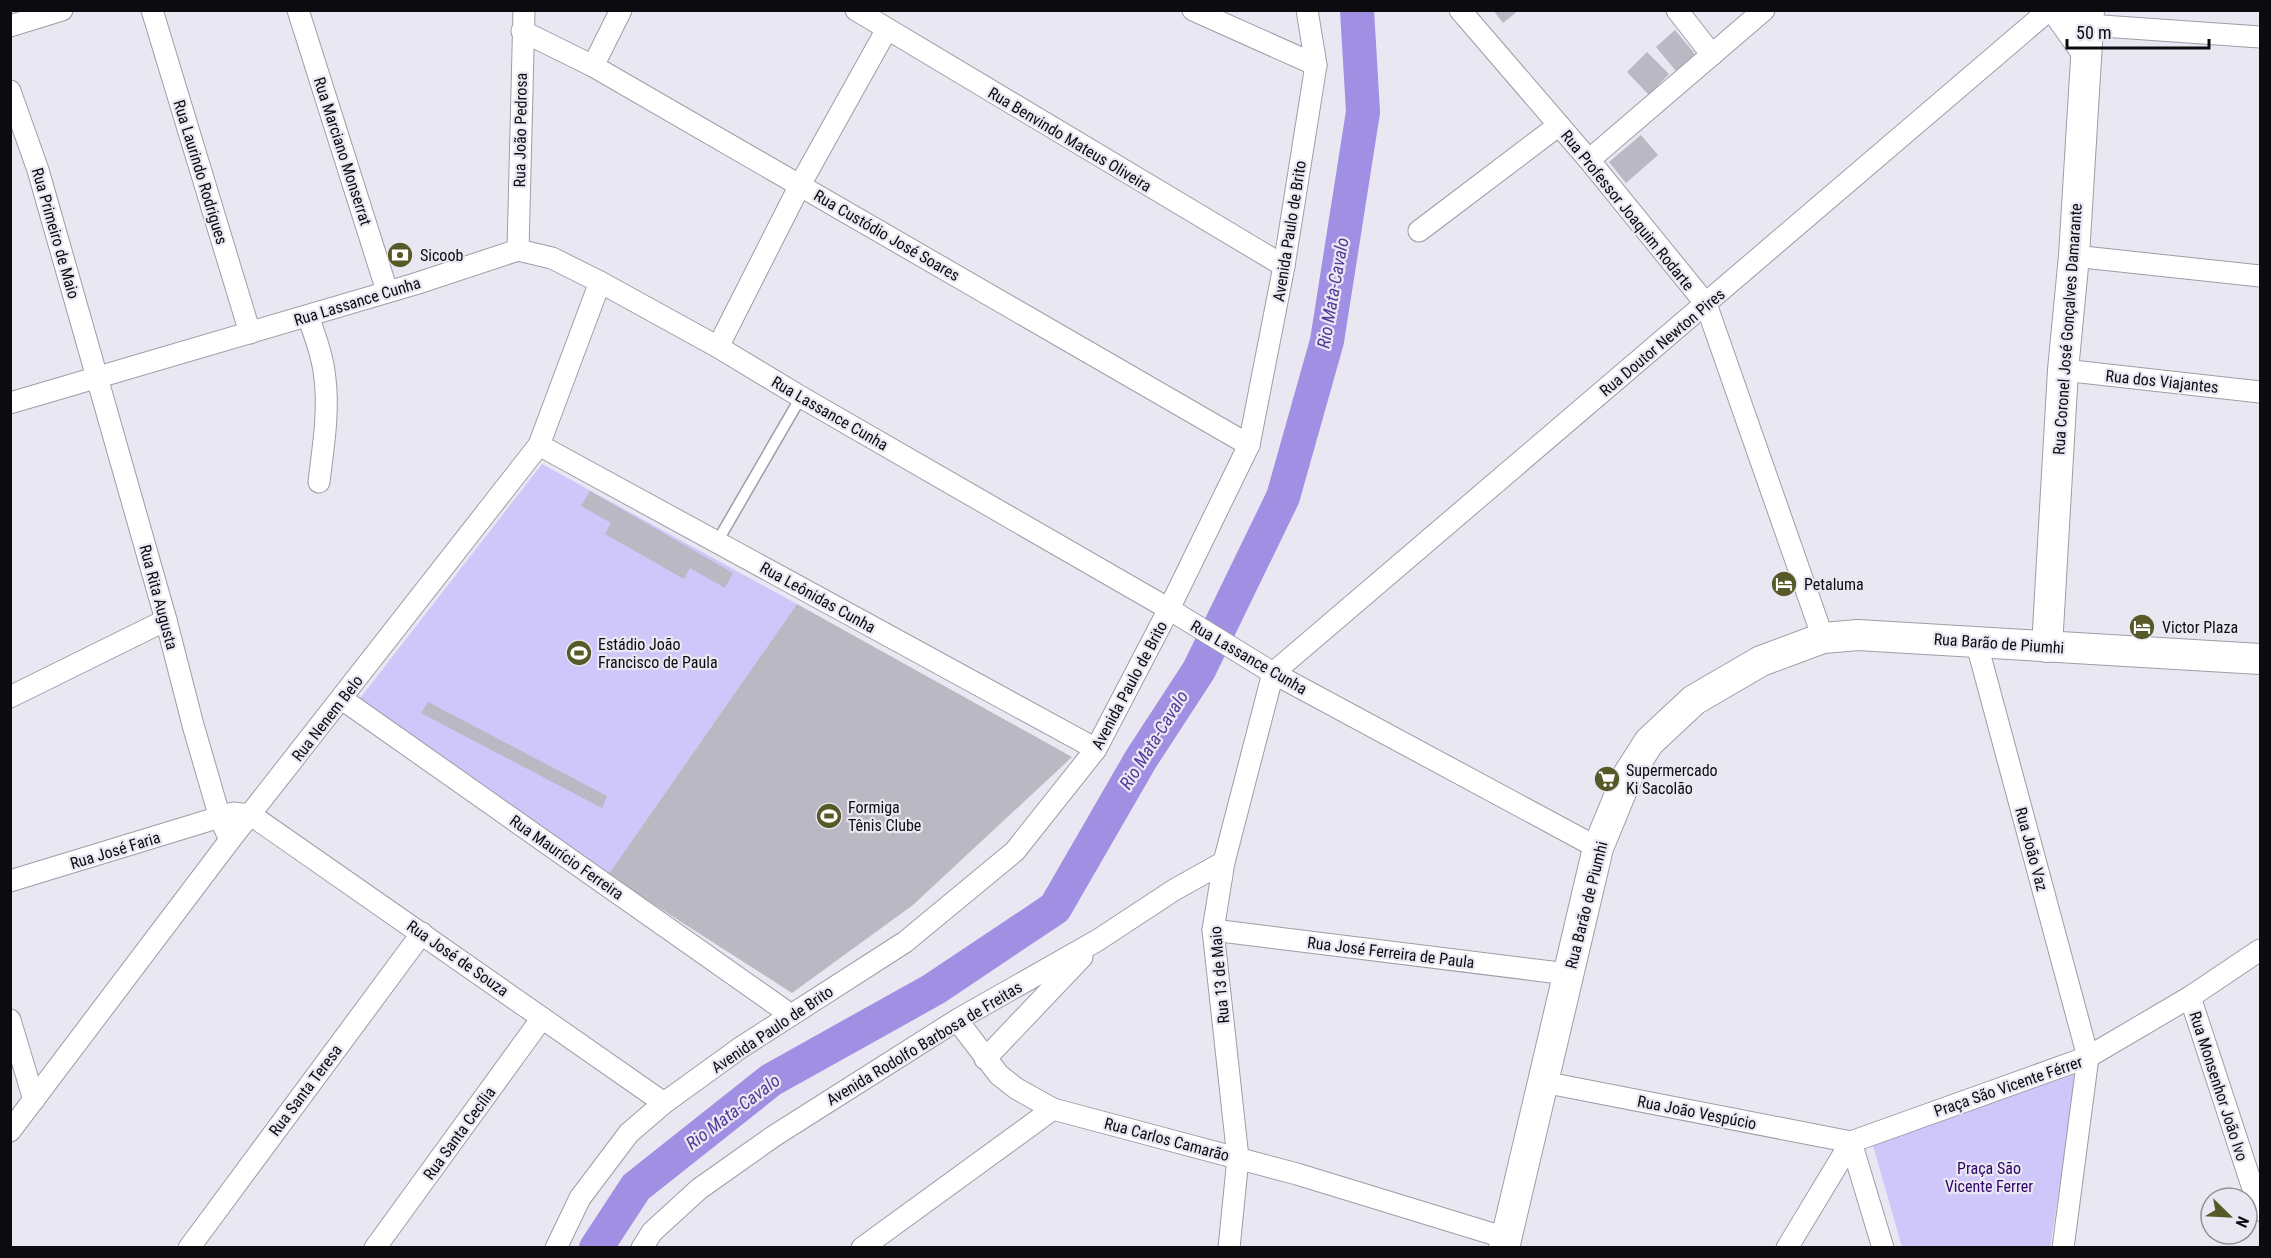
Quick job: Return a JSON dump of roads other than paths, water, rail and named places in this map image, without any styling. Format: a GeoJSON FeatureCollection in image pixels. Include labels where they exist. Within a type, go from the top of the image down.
{"type":"FeatureCollection","features":[{"type":"Feature","properties":{"kind":"main road"},"geometry":{"type":"LineString","coordinates":[[2057,10],[2088,29]]}},
{"type":"Feature","properties":{"kind":"main road","name":"Rua Coronel José Gonçalves Damarante"},"geometry":{"type":"LineString","coordinates":[[2047,647],[2063,370],[2074,256],[2088,29]]}},
{"type":"Feature","properties":{"kind":"main road","name":"Rua Barão de Piumhi"},"geometry":{"type":"LineString","coordinates":[[1505,1243],[1598,848],[1628,775],[1649,741],[1694,700],[1761,661],[1822,638],[1858,635],[2260,659]]}},
{"type":"Feature","properties":{"kind":"street"},"geometry":{"type":"LineString","coordinates":[[10,26],[62,10]]}},
{"type":"Feature","properties":{"kind":"street","name":"Rua Laurindo Rodrigues"},"geometry":{"type":"LineString","coordinates":[[152,10],[250,333]]}},
{"type":"Feature","properties":{"kind":"street","name":"Rua Marciano Monserrat"},"geometry":{"type":"LineString","coordinates":[[298,10],[387,291]]}},
{"type":"Feature","properties":{"kind":"street"},"geometry":{"type":"LineString","coordinates":[[592,66],[621,10]]}},
{"type":"Feature","properties":{"kind":"street","name":"Rua Benvindo Mateus Oliveira"},"geometry":{"type":"LineString","coordinates":[[856,10],[1284,266]]}},
{"type":"Feature","properties":{"kind":"street"},"geometry":{"type":"LineString","coordinates":[[1193,10],[1316,65]]}},
{"type":"Feature","properties":{"kind":"street","name":"Avenida Paulo de Brito"},"geometry":{"type":"LineString","coordinates":[[556,1248],[580,1198],[629,1133],[664,1103],[740,1048],[905,942],[1015,851],[1096,749],[1169,609],[1249,445],[1284,266],[1316,65],[1307,10]]}},
{"type":"Feature","properties":{"kind":"street","name":"Rua Professor Joaquim Rodarte"},"geometry":{"type":"LineString","coordinates":[[1460,10],[1589,160],[1706,304],[1822,638]]}},
{"type":"Feature","properties":{"kind":"street"},"geometry":{"type":"LineString","coordinates":[[1677,10],[1712,55]]}},
{"type":"Feature","properties":{"kind":"street"},"geometry":{"type":"LineString","coordinates":[[1589,160],[1764,10]]}},
{"type":"Feature","properties":{"kind":"street","name":"Rua Doutor Newton Pires"},"geometry":{"type":"LineString","coordinates":[[1273,673],[2049,10]]}},
{"type":"Feature","properties":{"kind":"street","name":"Rua Custódio José Soares"},"geometry":{"type":"LineString","coordinates":[[523,21],[592,66],[1249,445]]}},
{"type":"Feature","properties":{"kind":"street","name":"Rua João Pedrosa"},"geometry":{"type":"LineString","coordinates":[[518,250],[523,21]]}},
{"type":"Feature","properties":{"kind":"street"},"geometry":{"type":"LineString","coordinates":[[718,346],[800,185],[886,29]]}},
{"type":"Feature","properties":{"kind":"street"},"geometry":{"type":"LineString","coordinates":[[2088,29],[2260,32]]}},
{"type":"Feature","properties":{"kind":"street","name":"Rua Primeiro de Maio"},"geometry":{"type":"LineString","coordinates":[[10,90],[38,170],[98,376]]}},
{"type":"Feature","properties":{"kind":"street"},"geometry":{"type":"LineString","coordinates":[[1419,231],[1559,125]]}},
{"type":"Feature","properties":{"kind":"street","name":"Rua Lassance Cunha"},"geometry":{"type":"LineString","coordinates":[[10,403],[308,316],[518,250],[552,258],[718,346],[801,397],[1169,609],[1273,673],[1598,848]]}},
{"type":"Feature","properties":{"kind":"street"},"geometry":{"type":"LineString","coordinates":[[2074,256],[2260,276]]}},
{"type":"Feature","properties":{"kind":"street","name":"Rua Nenem Belo"},"geometry":{"type":"LineString","coordinates":[[10,1131],[230,840],[539,445],[600,282]]}},
{"type":"Feature","properties":{"kind":"street"},"geometry":{"type":"LineString","coordinates":[[308,316],[325,380],[326,421],[319,482]]}},
{"type":"Feature","properties":{"kind":"street","name":"Rua dos Viajantes"},"geometry":{"type":"LineString","coordinates":[[2063,370],[2260,392]]}},
{"type":"Feature","properties":{"kind":"street","name":"Rua Rita Augusta"},"geometry":{"type":"LineString","coordinates":[[98,376],[193,725],[220,818],[230,840]]}},
{"type":"Feature","properties":{"kind":"street","name":"Rua Leônidas Cunha"},"geometry":{"type":"LineString","coordinates":[[539,445],[1096,749]]}},
{"type":"Feature","properties":{"kind":"street"},"geometry":{"type":"LineString","coordinates":[[10,697],[166,620]]}},
{"type":"Feature","properties":{"kind":"street","name":"Rua João Vaz"},"geometry":{"type":"LineString","coordinates":[[1976,641],[2088,1058]]}},
{"type":"Feature","properties":{"kind":"street","name":"Rua 13 de Maio"},"geometry":{"type":"LineString","coordinates":[[1229,1248],[1238,1158],[1213,930],[1224,862],[1273,673]]}},
{"type":"Feature","properties":{"kind":"street","name":"Rua Maurício Ferreira"},"geometry":{"type":"LineString","coordinates":[[342,699],[791,1015]]}},
{"type":"Feature","properties":{"kind":"street","name":"Rua José Faria"},"geometry":{"type":"LineString","coordinates":[[10,881],[233,813],[251,814]]}},
{"type":"Feature","properties":{"kind":"street","name":"Rua José de Souza"},"geometry":{"type":"LineString","coordinates":[[251,814],[664,1103]]}},
{"type":"Feature","properties":{"kind":"street","name":"Avenida Rodolfo Barbosa de Freitas"},"geometry":{"type":"LineString","coordinates":[[642,1248],[652,1232],[699,1190],[774,1136],[957,1020],[1098,940],[1174,890],[1224,862]]}},
{"type":"Feature","properties":{"kind":"street","name":"Rua José Ferreira de Paula"},"geometry":{"type":"LineString","coordinates":[[1213,930],[1568,974]]}},
{"type":"Feature","properties":{"kind":"street","name":"Rua Santa Teresa"},"geometry":{"type":"LineString","coordinates":[[189,1248],[422,933]]}},
{"type":"Feature","properties":{"kind":"street"},"geometry":{"type":"LineString","coordinates":[[986,1059],[1098,940]]}},
{"type":"Feature","properties":{"kind":"street"},"geometry":{"type":"LineString","coordinates":[[2088,1058],[2190,997],[2260,950]]}},
{"type":"Feature","properties":{"kind":"street","name":"Rua Monsenhor João Ivo"},"geometry":{"type":"LineString","coordinates":[[2190,997],[2260,1210]]}},
{"type":"Feature","properties":{"kind":"street","name":"Rua Santa Cecília"},"geometry":{"type":"LineString","coordinates":[[375,1248],[543,1018]]}},
{"type":"Feature","properties":{"kind":"street"},"geometry":{"type":"LineString","coordinates":[[10,1020],[34,1100]]}},
{"type":"Feature","properties":{"kind":"street","name":"Rua Carlos Camarão"},"geometry":{"type":"LineString","coordinates":[[957,1020],[999,1075],[1017,1089],[1053,1109],[1238,1158],[1505,1243]]}},
{"type":"Feature","properties":{"kind":"street","name":"Praça São Vicente Férrer"},"geometry":{"type":"LineString","coordinates":[[1851,1142],[2088,1058],[2062,1248]]}},
{"type":"Feature","properties":{"kind":"street","name":"Rua João Vespúcio"},"geometry":{"type":"LineString","coordinates":[[1543,1082],[1851,1142]]}},
{"type":"Feature","properties":{"kind":"street"},"geometry":{"type":"LineString","coordinates":[[862,1248],[1053,1109]]}},
{"type":"Feature","properties":{"kind":"street"},"geometry":{"type":"LineString","coordinates":[[1787,1248],[1851,1142]]}},
{"type":"Feature","properties":{"kind":"street"},"geometry":{"type":"LineString","coordinates":[[1851,1142],[1883,1248]]}},
{"type":"Feature","properties":{"kind":"lane"},"geometry":{"type":"LineString","coordinates":[[717,542],[801,397]]}},
{"type":"Feature","properties":{"kind":"waterway","name":"Rio Mata-Cavalo"},"geometry":{"type":"LineString","coordinates":[[596,1248],[636,1187],[771,1080],[934,989],[1055,908],[1141,759],[1199,670],[1283,497],[1327,341],[1363,112],[1357,10]]}},
{"type":"Feature","properties":{"kind":"place","name":"Sicoob"},"geometry":{"type":"Point","coordinates":[400,255]}},
{"type":"Feature","properties":{"kind":"place","name":"Petaluma"},"geometry":{"type":"Point","coordinates":[1784,584]}},
{"type":"Feature","properties":{"kind":"place","name":"Victor Plaza"},"geometry":{"type":"Point","coordinates":[2142,627]}},
{"type":"Feature","properties":{"kind":"place","name":"Estádio João Francisco de Paula"},"geometry":{"type":"Point","coordinates":[579,653]}},
{"type":"Feature","properties":{"kind":"place","name":"Supermercado Ki Sacolão"},"geometry":{"type":"Point","coordinates":[1607,779]}},
{"type":"Feature","properties":{"kind":"place","name":"Formiga Tênis Clube"},"geometry":{"type":"Point","coordinates":[829,816]}},
{"type":"Feature","properties":{"kind":"park label","name":"Praça São Vicente Ferrer"},"geometry":{"type":"Point","coordinates":[1989,1177]}}]}
